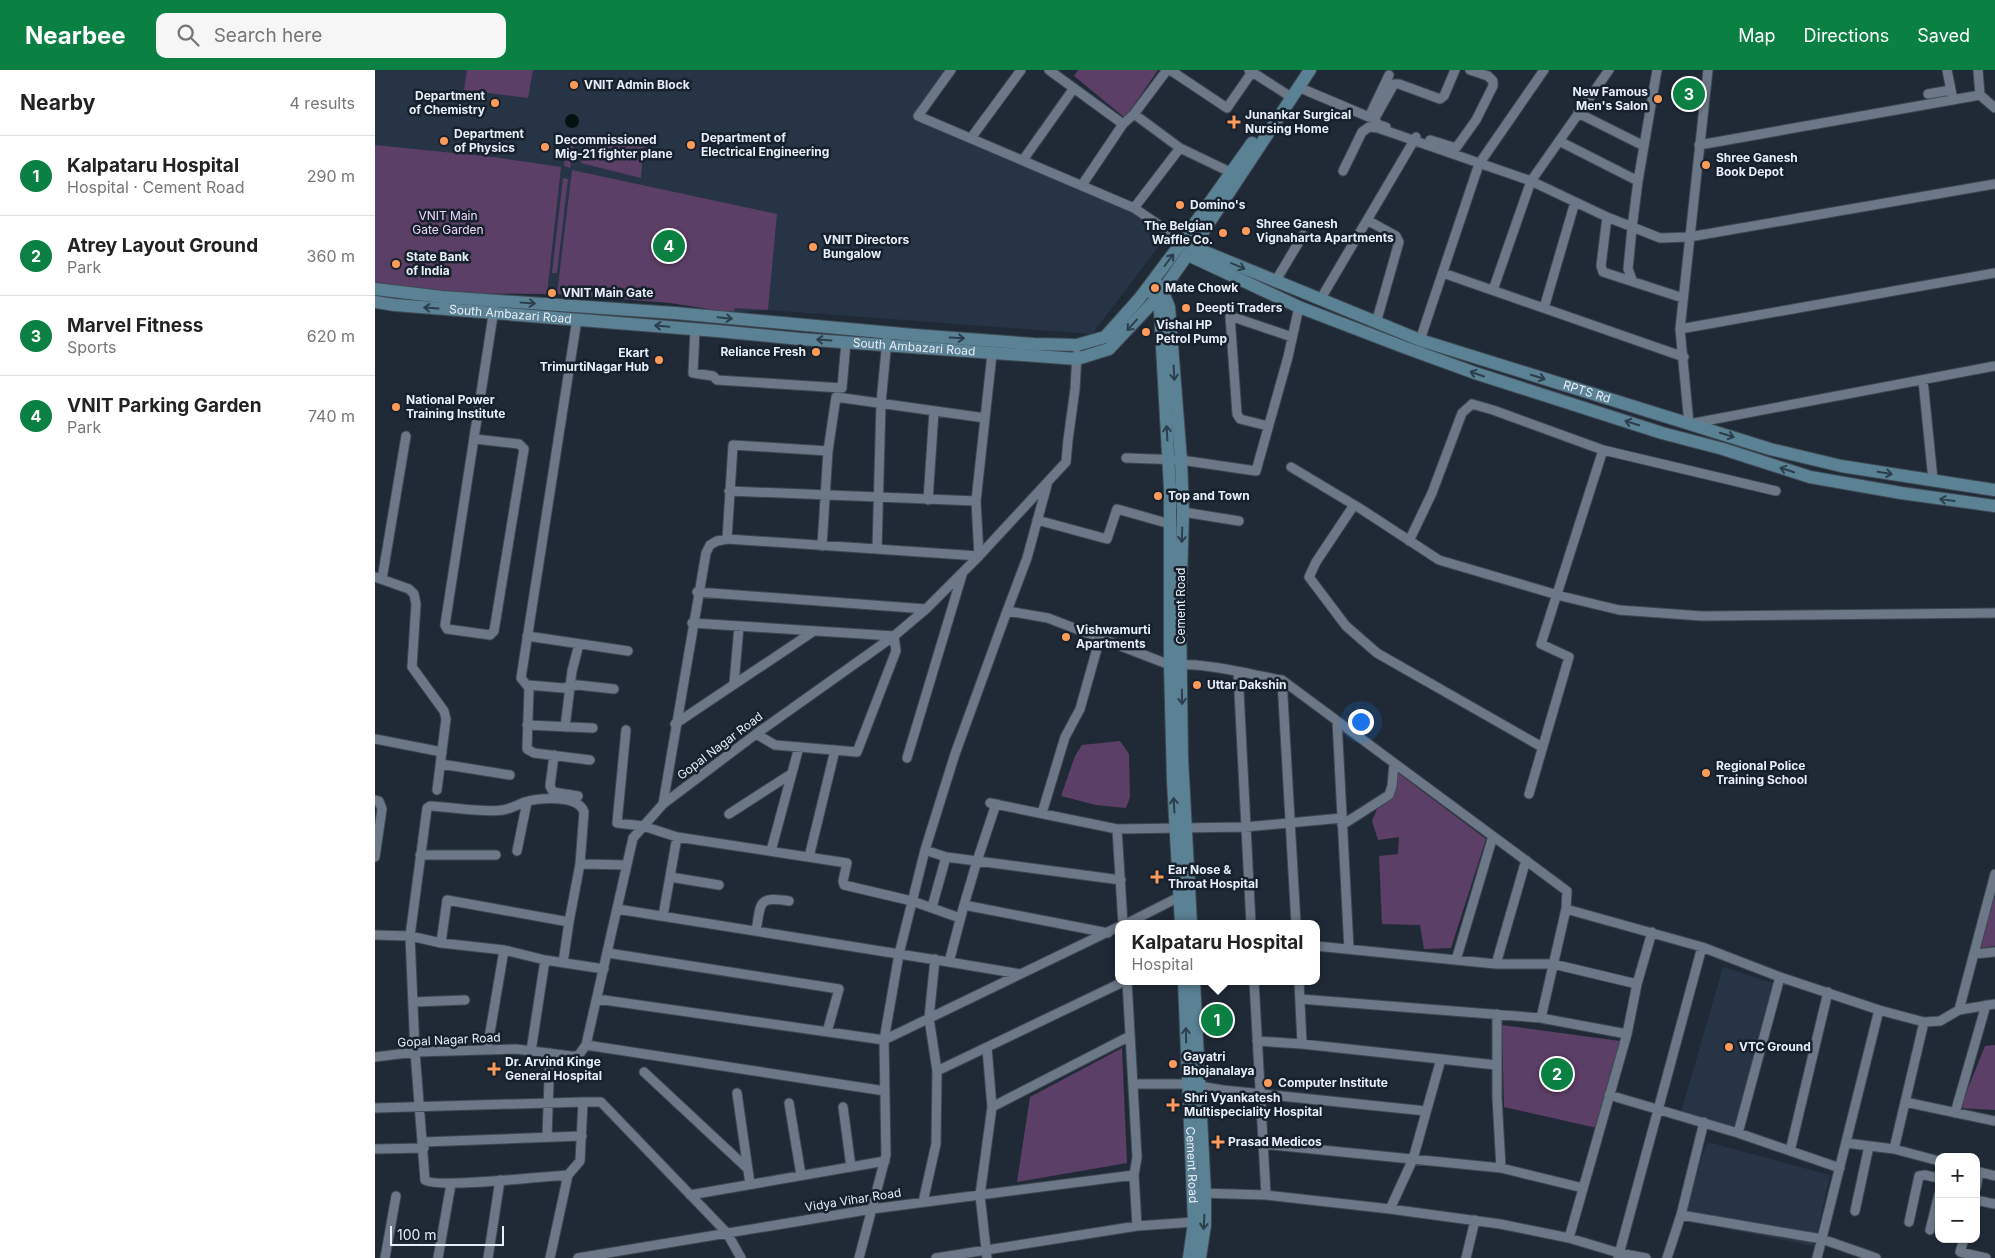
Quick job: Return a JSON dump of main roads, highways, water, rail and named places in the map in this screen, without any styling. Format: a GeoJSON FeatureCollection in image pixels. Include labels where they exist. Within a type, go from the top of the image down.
{"type":"FeatureCollection","features":[{"type":"Feature","properties":{"kind":"main road","name":"South Ambazari Road"},"geometry":{"type":"LineString","coordinates":[[887,339],[992,354],[1077,359],[1109,349],[1159,294],[1191,251],[1291,92],[1301,70]]}},
{"type":"Feature","properties":{"kind":"main road","name":"South Ambazari Road"},"geometry":{"type":"LineString","coordinates":[[375,302],[395,305],[495,306],[577,319],[846,342],[887,339],[1077,345],[1105,337],[1151,284],[1230,172],[1310,70]]}},
{"type":"Feature","properties":{"kind":"main road","name":"RPTS Rd"},"geometry":{"type":"LineString","coordinates":[[1191,251],[1275,282],[1420,340],[1770,449],[1841,466],[1995,490]]}},
{"type":"Feature","properties":{"kind":"main road"},"geometry":{"type":"LineString","coordinates":[[1191,251],[1299,307],[1475,373],[1662,433],[1723,449],[1810,477],[1901,493],[1995,506]]}},
{"type":"Feature","properties":{"kind":"main road"},"geometry":{"type":"LineString","coordinates":[[1151,284],[1159,294]]}},
{"type":"Feature","properties":{"kind":"main road"},"geometry":{"type":"LineString","coordinates":[[375,289],[495,306],[675,312],[887,339]]}},
{"type":"Feature","properties":{"kind":"main road","name":"Cement Road"},"geometry":{"type":"LineString","coordinates":[[1159,294],[1169,307],[1175,460],[1183,512],[1180,613],[1176,665]]}},
{"type":"Feature","properties":{"kind":"main road","name":"Cement Road"},"geometry":{"type":"LineString","coordinates":[[1175,460],[1170,524],[1181,828],[1179,897],[1181,920]]}},
{"type":"Feature","properties":{"kind":"main road","name":"Cement Road"},"geometry":{"type":"LineString","coordinates":[[1181,828],[1191,920]]}},
{"type":"Feature","properties":{"kind":"main road","name":"Cement Road"},"geometry":{"type":"LineString","coordinates":[[1184,985],[1194,1085]]}},
{"type":"Feature","properties":{"kind":"main road","name":"Cement Road"},"geometry":{"type":"LineString","coordinates":[[1194,985],[1193,1160],[1205,1225],[1200,1258]]}},
{"type":"Feature","properties":{"kind":"main road","name":"Cement Road"},"geometry":{"type":"LineString","coordinates":[[1189,1258],[1199,1193]]}},
{"type":"Feature","properties":{"kind":"place","name":"VNIT Admin Block"},"geometry":{"type":"Point","coordinates":[574,85]}},
{"type":"Feature","properties":{"kind":"place","name":"Marvel Fitness"},"geometry":{"type":"Point","coordinates":[1689,94]}},
{"type":"Feature","properties":{"kind":"place","name":"New Famous Men's Salon"},"geometry":{"type":"Point","coordinates":[1658,99]}},
{"type":"Feature","properties":{"kind":"place","name":"Department of Chemistry"},"geometry":{"type":"Point","coordinates":[495,103]}},
{"type":"Feature","properties":{"kind":"place","name":"Junankar Surgical Nursing Home"},"geometry":{"type":"Point","coordinates":[1234,122]}},
{"type":"Feature","properties":{"kind":"place","name":"Department of Physics"},"geometry":{"type":"Point","coordinates":[444,141]}},
{"type":"Feature","properties":{"kind":"place","name":"Department of Electrical Engineering"},"geometry":{"type":"Point","coordinates":[691,145]}},
{"type":"Feature","properties":{"kind":"place","name":"Decommissioned Mig-21 fighter plane"},"geometry":{"type":"Point","coordinates":[545,147]}},
{"type":"Feature","properties":{"kind":"place","name":"Shree Ganesh Book Depot"},"geometry":{"type":"Point","coordinates":[1706,165]}},
{"type":"Feature","properties":{"kind":"place","name":"Domino's"},"geometry":{"type":"Point","coordinates":[1180,205]}},
{"type":"Feature","properties":{"kind":"place","name":"Shree Ganesh Vignaharta Apartments"},"geometry":{"type":"Point","coordinates":[1246,231]}},
{"type":"Feature","properties":{"kind":"place","name":"The Belgian Waffle Co."},"geometry":{"type":"Point","coordinates":[1223,233]}},
{"type":"Feature","properties":{"kind":"place","name":"VNIT Parking Garden"},"geometry":{"type":"Point","coordinates":[669,246]}},
{"type":"Feature","properties":{"kind":"place","name":"VNIT Directors Bungalow"},"geometry":{"type":"Point","coordinates":[813,247]}},
{"type":"Feature","properties":{"kind":"place","name":"State Bank of India"},"geometry":{"type":"Point","coordinates":[396,264]}},
{"type":"Feature","properties":{"kind":"place","name":"Mate Chowk"},"geometry":{"type":"Point","coordinates":[1155,288]}},
{"type":"Feature","properties":{"kind":"place","name":"VNIT Main Gate"},"geometry":{"type":"Point","coordinates":[552,293]}},
{"type":"Feature","properties":{"kind":"place","name":"Deepti Traders"},"geometry":{"type":"Point","coordinates":[1186,308]}},
{"type":"Feature","properties":{"kind":"place","name":"Vishal HP Petrol Pump"},"geometry":{"type":"Point","coordinates":[1146,332]}},
{"type":"Feature","properties":{"kind":"place","name":"Reliance Fresh"},"geometry":{"type":"Point","coordinates":[816,352]}},
{"type":"Feature","properties":{"kind":"place","name":"Ekart TrimurtiNagar Hub"},"geometry":{"type":"Point","coordinates":[659,360]}},
{"type":"Feature","properties":{"kind":"place","name":"National Power Training Institute"},"geometry":{"type":"Point","coordinates":[396,407]}},
{"type":"Feature","properties":{"kind":"place","name":"Top and Town"},"geometry":{"type":"Point","coordinates":[1158,496]}},
{"type":"Feature","properties":{"kind":"place","name":"Vishwamurti Apartments"},"geometry":{"type":"Point","coordinates":[1066,637]}},
{"type":"Feature","properties":{"kind":"place","name":"Uttar Dakshin"},"geometry":{"type":"Point","coordinates":[1197,685]}},
{"type":"Feature","properties":{"kind":"place","name":"Regional Police Training School"},"geometry":{"type":"Point","coordinates":[1706,773]}},
{"type":"Feature","properties":{"kind":"place","name":"Ear Nose & Throat Hospital"},"geometry":{"type":"Point","coordinates":[1157,877]}},
{"type":"Feature","properties":{"kind":"place","name":"Kalpataru Hospital"},"geometry":{"type":"Point","coordinates":[1217,1020]}},
{"type":"Feature","properties":{"kind":"place","name":"VTC Ground"},"geometry":{"type":"Point","coordinates":[1729,1047]}},
{"type":"Feature","properties":{"kind":"place","name":"Gayatri Bhojanalaya"},"geometry":{"type":"Point","coordinates":[1173,1064]}},
{"type":"Feature","properties":{"kind":"place","name":"Dr. Arvind Kinge General Hospital"},"geometry":{"type":"Point","coordinates":[494,1069]}},
{"type":"Feature","properties":{"kind":"place","name":"Atrey Layout Ground"},"geometry":{"type":"Point","coordinates":[1557,1074]}},
{"type":"Feature","properties":{"kind":"place","name":"Computer Institute"},"geometry":{"type":"Point","coordinates":[1268,1083]}},
{"type":"Feature","properties":{"kind":"place","name":"Shri Vyankatesh Multispeciality Hospital"},"geometry":{"type":"Point","coordinates":[1173,1105]}},
{"type":"Feature","properties":{"kind":"place","name":"Prasad Medicos"},"geometry":{"type":"Point","coordinates":[1218,1142]}},
{"type":"Feature","properties":{"kind":"park label","name":"VNIT Main Gate Garden"},"geometry":{"type":"Point","coordinates":[448,223]}}]}
